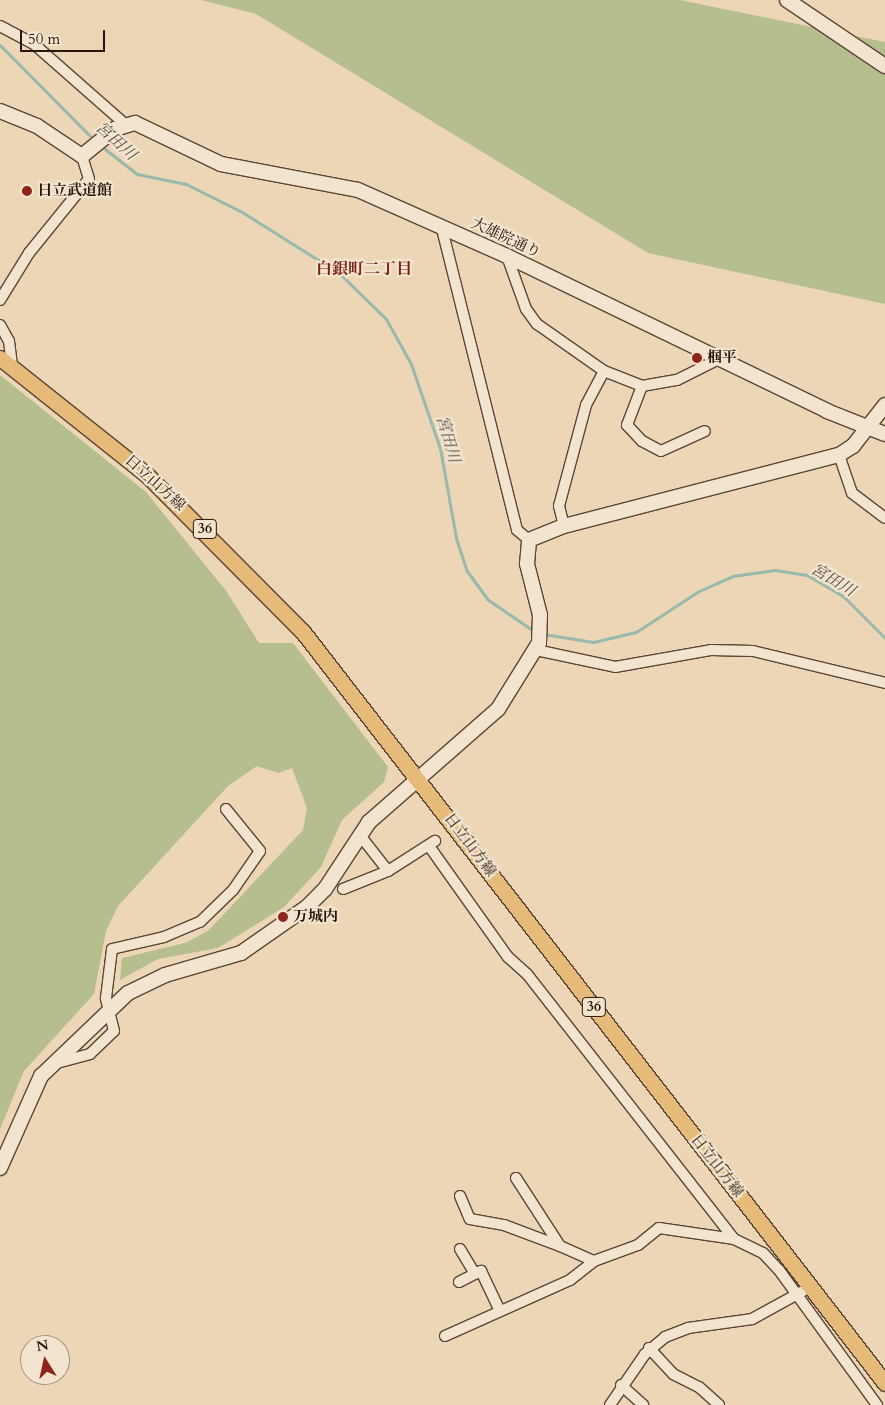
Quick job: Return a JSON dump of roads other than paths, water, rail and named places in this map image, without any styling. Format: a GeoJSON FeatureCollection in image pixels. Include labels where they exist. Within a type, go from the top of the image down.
{"type":"FeatureCollection","features":[{"type":"Feature","properties":{"kind":"main road","name":"日立山方線"},"geometry":{"type":"LineString","coordinates":[[6,362],[82,420],[205,529],[303,632],[420,779],[804,1290],[885,1383]]}},
{"type":"Feature","properties":{"kind":"street"},"geometry":{"type":"LineString","coordinates":[[787,0],[885,66]]}},
{"type":"Feature","properties":{"kind":"street"},"geometry":{"type":"LineString","coordinates":[[0,26],[35,45],[125,124],[103,138],[86,153]]}},
{"type":"Feature","properties":{"kind":"street"},"geometry":{"type":"LineString","coordinates":[[0,111],[37,126],[86,153]]}},
{"type":"Feature","properties":{"kind":"street","name":"大雄院通り"},"geometry":{"type":"LineString","coordinates":[[125,124],[145,125],[221,164],[358,190],[441,225],[507,256],[717,360],[885,434]]}},
{"type":"Feature","properties":{"kind":"street"},"geometry":{"type":"LineString","coordinates":[[0,300],[29,254],[89,179],[86,153]]}},
{"type":"Feature","properties":{"kind":"street"},"geometry":{"type":"LineString","coordinates":[[441,225],[517,530],[529,540]]}},
{"type":"Feature","properties":{"kind":"street"},"geometry":{"type":"LineString","coordinates":[[507,256],[526,309],[537,324],[604,371],[642,386],[678,380],[717,360]]}},
{"type":"Feature","properties":{"kind":"street"},"geometry":{"type":"LineString","coordinates":[[0,325],[10,341],[6,362]]}},
{"type":"Feature","properties":{"kind":"street"},"geometry":{"type":"LineString","coordinates":[[564,526],[559,506],[586,404],[604,371]]}},
{"type":"Feature","properties":{"kind":"street"},"geometry":{"type":"LineString","coordinates":[[642,386],[627,425],[642,441],[661,451],[705,431]]}},
{"type":"Feature","properties":{"kind":"street"},"geometry":{"type":"LineString","coordinates":[[529,540],[564,526],[839,455],[885,404]]}},
{"type":"Feature","properties":{"kind":"street"},"geometry":{"type":"LineString","coordinates":[[839,455],[852,493],[885,518]]}},
{"type":"Feature","properties":{"kind":"street"},"geometry":{"type":"LineString","coordinates":[[0,1168],[32,1092],[53,1064],[110,1010],[144,984],[227,960],[255,946],[317,898],[359,834],[498,709],[537,646],[541,625],[527,564],[529,540]]}},
{"type":"Feature","properties":{"kind":"street"},"geometry":{"type":"LineString","coordinates":[[537,646],[615,667],[711,650],[753,651],[885,683]]}},
{"type":"Feature","properties":{"kind":"street"},"geometry":{"type":"LineString","coordinates":[[53,1064],[90,1054],[107,1041],[116,1022],[110,1010],[107,961],[112,949],[164,937],[200,922],[233,890],[260,851],[226,809]]}},
{"type":"Feature","properties":{"kind":"street"},"geometry":{"type":"LineString","coordinates":[[359,834],[388,871]]}},
{"type":"Feature","properties":{"kind":"street"},"geometry":{"type":"LineString","coordinates":[[343,889],[388,871],[432,844],[508,957],[527,974],[734,1239]]}},
{"type":"Feature","properties":{"kind":"street"},"geometry":{"type":"LineString","coordinates":[[516,1178],[560,1246]]}},
{"type":"Feature","properties":{"kind":"street"},"geometry":{"type":"LineString","coordinates":[[460,1196],[470,1219],[504,1225],[594,1261]]}},
{"type":"Feature","properties":{"kind":"street"},"geometry":{"type":"LineString","coordinates":[[446,1336],[570,1280],[594,1261],[638,1244],[659,1228],[734,1239],[763,1252],[804,1290],[877,1405]]}},
{"type":"Feature","properties":{"kind":"street"},"geometry":{"type":"LineString","coordinates":[[460,1249],[474,1274]]}},
{"type":"Feature","properties":{"kind":"street"},"geometry":{"type":"LineString","coordinates":[[459,1282],[481,1271],[500,1311]]}},
{"type":"Feature","properties":{"kind":"street"},"geometry":{"type":"LineString","coordinates":[[610,1405],[649,1348],[678,1330],[752,1319],[804,1290]]}},
{"type":"Feature","properties":{"kind":"street"},"geometry":{"type":"LineString","coordinates":[[649,1348],[673,1374],[699,1386],[719,1405]]}},
{"type":"Feature","properties":{"kind":"street"},"geometry":{"type":"LineString","coordinates":[[622,1385],[643,1405]]}},
{"type":"Feature","properties":{"kind":"waterway","name":"宮田川"},"geometry":{"type":"LineString","coordinates":[[0,45],[94,140]]}},
{"type":"Feature","properties":{"kind":"waterway","name":"宮田川"},"geometry":{"type":"LineString","coordinates":[[101,146],[137,174],[186,184],[242,212],[339,273],[386,319],[411,364],[440,448],[456,538],[467,571],[487,599],[535,632]]}},
{"type":"Feature","properties":{"kind":"waterway","name":"宮田川"},"geometry":{"type":"LineString","coordinates":[[543,634],[593,642],[636,632],[699,591],[732,576],[775,570],[807,575],[843,596],[885,638]]}},
{"type":"Feature","properties":{"kind":"place","name":"日立武道館"},"geometry":{"type":"Point","coordinates":[27,191]}},
{"type":"Feature","properties":{"kind":"place","name":"椢平"},"geometry":{"type":"Point","coordinates":[697,358]}},
{"type":"Feature","properties":{"kind":"place","name":"万城内"},"geometry":{"type":"Point","coordinates":[283,917]}},
{"type":"Feature","properties":{"kind":"district","name":"白銀町二丁目"},"geometry":{"type":"Point","coordinates":[364,269]}}]}
